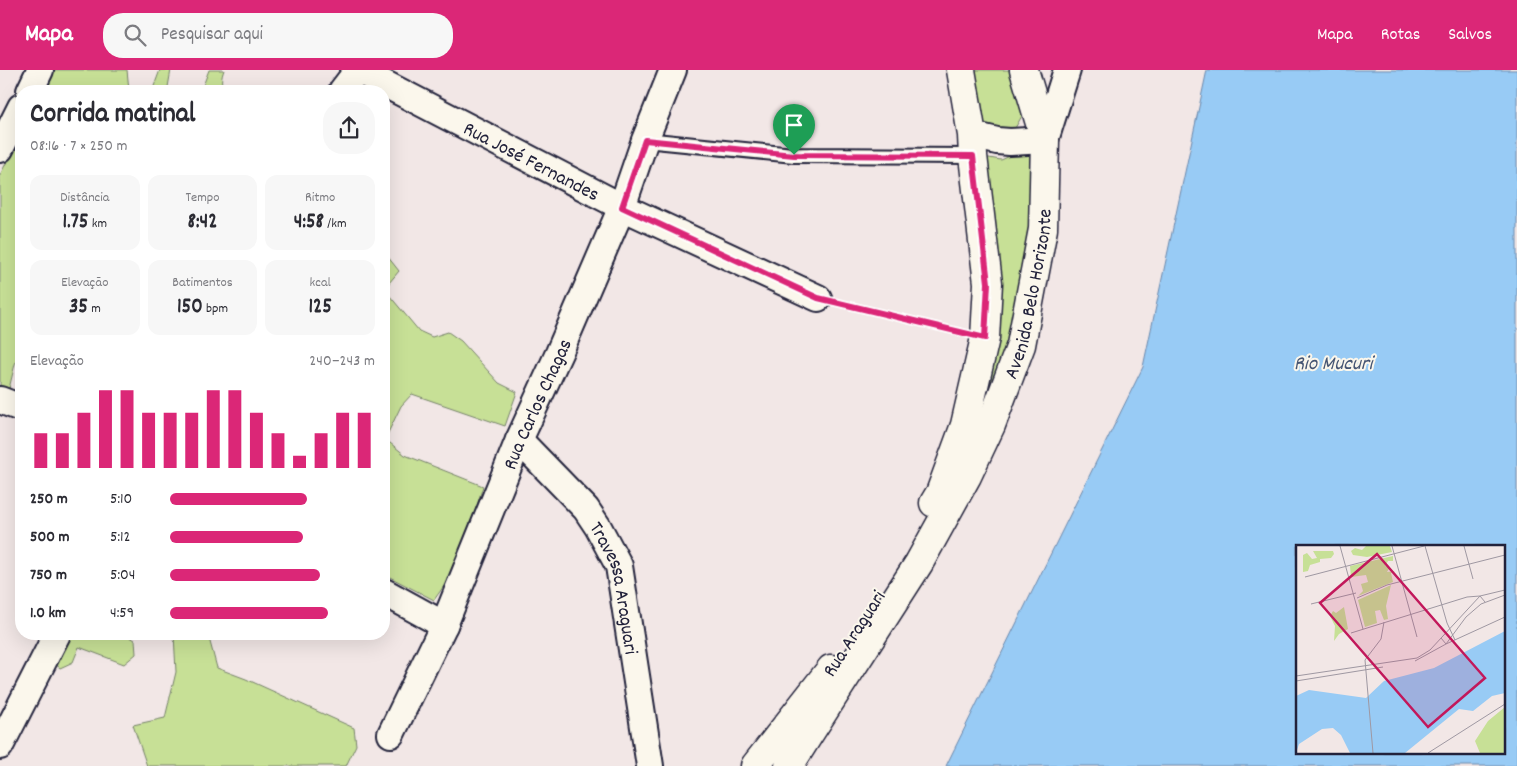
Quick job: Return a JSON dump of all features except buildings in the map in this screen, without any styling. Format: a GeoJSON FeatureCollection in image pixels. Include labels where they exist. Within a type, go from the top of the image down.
{"type":"FeatureCollection","features":[{"type":"Feature","properties":{"kind":"street"},"geometry":{"type":"LineString","coordinates":[[33,85],[40,70]]}},
{"type":"Feature","properties":{"kind":"street"},"geometry":{"type":"LineString","coordinates":[[347,85],[358,70]]}},
{"type":"Feature","properties":{"kind":"street","name":"Rua José Fernandes"},"geometry":{"type":"LineString","coordinates":[[358,70],[387,85]]}},
{"type":"Feature","properties":{"kind":"street","name":"Rua Carlos Chagas"},"geometry":{"type":"LineString","coordinates":[[391,734],[444,625],[519,440],[622,207],[645,140],[673,70]]}},
{"type":"Feature","properties":{"kind":"street","name":"Avenida Belo Horizonte"},"geometry":{"type":"LineString","coordinates":[[945,500],[966,425],[985,338],[988,283],[973,146],[961,70]]}},
{"type":"Feature","properties":{"kind":"street","name":"Avenida Belo Horizonte"},"geometry":{"type":"LineString","coordinates":[[945,500],[968,476],[991,425],[1021,346],[1043,229],[1045,140],[1024,70]]}},
{"type":"Feature","properties":{"kind":"street"},"geometry":{"type":"LineString","coordinates":[[973,146],[997,141],[1045,140],[1067,70]]}},
{"type":"Feature","properties":{"kind":"street","name":"Rua José Fernandes"},"geometry":{"type":"LineString","coordinates":[[390,87],[622,207],[818,298]]}},
{"type":"Feature","properties":{"kind":"street"},"geometry":{"type":"LineString","coordinates":[[0,149],[15,119]]}},
{"type":"Feature","properties":{"kind":"street"},"geometry":{"type":"LineString","coordinates":[[0,400],[15,406]]}},
{"type":"Feature","properties":{"kind":"street","name":"Travessa Araguari"},"geometry":{"type":"LineString","coordinates":[[519,440],[586,509],[619,566],[650,766]]}},
{"type":"Feature","properties":{"kind":"street","name":"Rua Araguari"},"geometry":{"type":"LineString","coordinates":[[755,766],[829,673],[878,596],[945,500]]}},
{"type":"Feature","properties":{"kind":"street","name":"Rua Araguari"},"geometry":{"type":"LineString","coordinates":[[789,766],[919,563],[945,500]]}},
{"type":"Feature","properties":{"kind":"street"},"geometry":{"type":"LineString","coordinates":[[390,595],[444,625]]}},
{"type":"Feature","properties":{"kind":"street"},"geometry":{"type":"LineString","coordinates":[[0,746],[53,640]]}},
{"type":"Feature","properties":{"kind":"lane"},"geometry":{"type":"LineString","coordinates":[[645,140],[794,155],[973,146]]}},
{"type":"Feature","properties":{"kind":"path"},"geometry":{"type":"LineString","coordinates":[[818,298],[985,338]]}},
{"type":"Feature","properties":{"kind":"green space"},"geometry":{"type":"Polygon","coordinates":[[[52,70],[127,70],[128,85],[44,85],[52,70]]]}},
{"type":"Feature","properties":{"kind":"green space"},"geometry":{"type":"Polygon","coordinates":[[[160,70],[171,70],[168,85],[154,85],[160,70]]]}},
{"type":"Feature","properties":{"kind":"green space"},"geometry":{"type":"Polygon","coordinates":[[[209,70],[224,70],[222,76],[223,85],[203,85],[209,70]]]}},
{"type":"Feature","properties":{"kind":"green space"},"geometry":{"type":"Polygon","coordinates":[[[970,70],[1014,70],[1023,114],[1014,130],[986,133],[970,70]]]}},
{"type":"Feature","properties":{"kind":"green space"},"geometry":{"type":"Polygon","coordinates":[[[1030,143],[1032,169],[1028,265],[987,426],[981,424],[999,325],[983,157],[1001,160],[1017,153],[1030,143]]]}},
{"type":"Feature","properties":{"kind":"green space"},"geometry":{"type":"Polygon","coordinates":[[[15,146],[15,364],[8,393],[0,390],[0,175],[15,146]]]}},
{"type":"Feature","properties":{"kind":"green space"},"geometry":{"type":"Polygon","coordinates":[[[390,260],[399,271],[390,282],[390,260]]]}},
{"type":"Feature","properties":{"kind":"green space"},"geometry":{"type":"Polygon","coordinates":[[[390,296],[419,331],[432,337],[448,332],[461,341],[499,383],[517,392],[505,426],[412,394],[401,406],[390,429],[390,296]]]}},
{"type":"Feature","properties":{"kind":"green space"},"geometry":{"type":"Polygon","coordinates":[[[390,443],[405,455],[483,486],[458,566],[434,600],[390,577],[390,443]]]}},
{"type":"Feature","properties":{"kind":"green space"},"geometry":{"type":"Polygon","coordinates":[[[66,640],[135,640],[136,654],[124,664],[79,647],[73,662],[60,668],[54,663],[66,640]]]}},
{"type":"Feature","properties":{"kind":"green space"},"geometry":{"type":"Polygon","coordinates":[[[174,640],[210,640],[217,668],[246,679],[354,728],[356,745],[346,766],[147,766],[133,725],[165,718],[176,672],[174,640]]]}},
{"type":"Feature","properties":{"kind":"water","name":"Rio Mucuri"},"geometry":{"type":"Polygon","coordinates":[[[1207,70],[1517,70],[1517,766],[946,766],[1143,367],[1207,70]]]}},
{"type":"Feature","properties":{"kind":"route"},"geometry":{"type":"LineString","coordinates":[[645,140],[794,155],[973,156],[988,283],[985,338],[818,298],[622,207],[645,140]]}}]}
